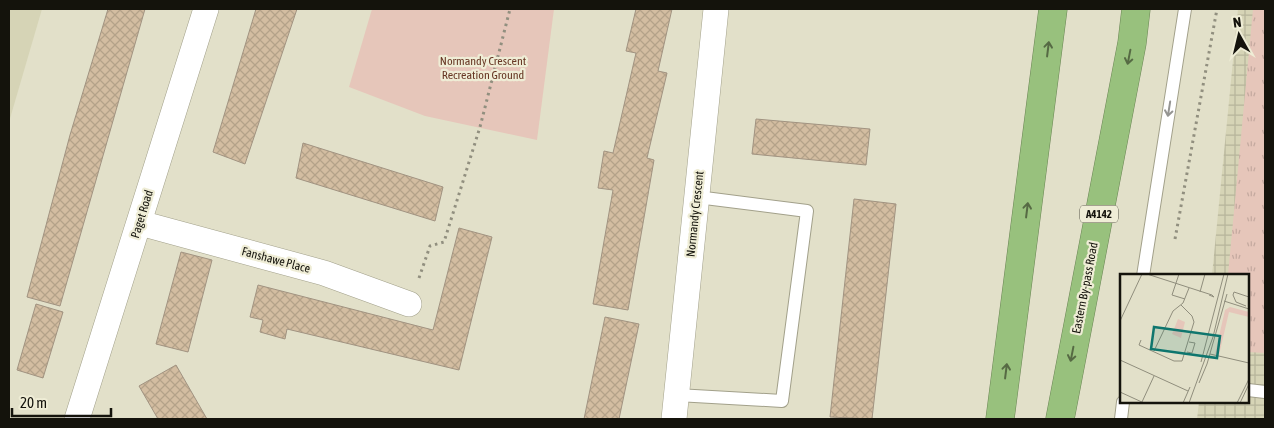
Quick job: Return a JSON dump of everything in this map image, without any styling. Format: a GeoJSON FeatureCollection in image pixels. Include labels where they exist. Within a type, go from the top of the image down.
{"type":"FeatureCollection","features":[{"type":"Feature","properties":{"kind":"highway"},"geometry":{"type":"LineString","coordinates":[[1000,419],[1053,9]]}},
{"type":"Feature","properties":{"kind":"highway","name":"Eastern By-pass Road"},"geometry":{"type":"LineString","coordinates":[[1060,419],[1132,43],[1136,9]]}},
{"type":"Feature","properties":{"kind":"street","name":"Paget Road"},"geometry":{"type":"LineString","coordinates":[[77,419],[206,9]]}},
{"type":"Feature","properties":{"kind":"street","name":"Normandy Crescent"},"geometry":{"type":"LineString","coordinates":[[674,419],[716,9]]}},
{"type":"Feature","properties":{"kind":"street","name":"Fanshawe Place"},"geometry":{"type":"LineString","coordinates":[[140,223],[324,273],[409,304]]}},
{"type":"Feature","properties":{"kind":"lane"},"geometry":{"type":"LineString","coordinates":[[1143,274],[1184,9]]}},
{"type":"Feature","properties":{"kind":"lane"},"geometry":{"type":"LineString","coordinates":[[677,395],[782,401],[807,211],[697,198]]}},
{"type":"Feature","properties":{"kind":"lane"},"geometry":{"type":"LineString","coordinates":[[1249,390],[1265,392]]}},
{"type":"Feature","properties":{"kind":"lane"},"geometry":{"type":"LineString","coordinates":[[1121,419],[1124,403]]}},
{"type":"Feature","properties":{"kind":"path"},"geometry":{"type":"LineString","coordinates":[[409,304],[430,246],[444,242],[480,127],[510,9]]}},
{"type":"Feature","properties":{"kind":"path"},"geometry":{"type":"LineString","coordinates":[[1174,247],[1217,9]]}},
{"type":"Feature","properties":{"kind":"shaded area"},"geometry":{"type":"Polygon","coordinates":[[[9,9],[42,9],[9,122],[9,9]]]}},
{"type":"Feature","properties":{"kind":"shaded area"},"geometry":{"type":"Polygon","coordinates":[[[1238,9],[1265,9],[1265,419],[1197,419],[1199,403],[1249,403],[1249,274],[1212,274],[1238,9]]]}},
{"type":"Feature","properties":{"kind":"green space","name":"Normandy Crescent Recreation Ground"},"geometry":{"type":"Polygon","coordinates":[[[372,9],[554,9],[537,140],[425,116],[349,87],[372,9]]]}},
{"type":"Feature","properties":{"kind":"green space"},"geometry":{"type":"Polygon","coordinates":[[[1253,9],[1265,9],[1265,353],[1249,352],[1249,274],[1228,274],[1253,9]]]}},
{"type":"Feature","properties":{"kind":"building"},"geometry":{"type":"Polygon","coordinates":[[[108,9],[145,9],[60,306],[27,297],[70,135],[108,9]]]}},
{"type":"Feature","properties":{"kind":"building"},"geometry":{"type":"Polygon","coordinates":[[[256,9],[297,9],[245,164],[213,152],[256,9]]]}},
{"type":"Feature","properties":{"kind":"building"},"geometry":{"type":"Polygon","coordinates":[[[636,9],[672,9],[658,71],[667,73],[647,158],[654,160],[628,310],[593,304],[613,190],[598,188],[604,151],[613,153],[636,53],[626,51],[636,9]]]}},
{"type":"Feature","properties":{"kind":"building"},"geometry":{"type":"Polygon","coordinates":[[[756,119],[870,129],[866,165],[752,154],[756,119]]]}},
{"type":"Feature","properties":{"kind":"building"},"geometry":{"type":"Polygon","coordinates":[[[303,143],[443,187],[435,221],[296,178],[303,143]]]}},
{"type":"Feature","properties":{"kind":"building"},"geometry":{"type":"Polygon","coordinates":[[[854,199],[896,204],[872,419],[830,417],[854,199]]]}},
{"type":"Feature","properties":{"kind":"building"},"geometry":{"type":"Polygon","coordinates":[[[459,228],[492,237],[459,370],[287,329],[285,339],[260,332],[263,320],[250,317],[258,285],[433,330],[459,228]]]}},
{"type":"Feature","properties":{"kind":"building"},"geometry":{"type":"Polygon","coordinates":[[[181,252],[212,260],[188,352],[156,344],[181,252]]]}},
{"type":"Feature","properties":{"kind":"building"},"geometry":{"type":"Polygon","coordinates":[[[36,304],[63,312],[43,378],[17,370],[36,304]]]}},
{"type":"Feature","properties":{"kind":"building"},"geometry":{"type":"Polygon","coordinates":[[[605,317],[639,324],[619,419],[584,419],[605,317]]]}},
{"type":"Feature","properties":{"kind":"building"},"geometry":{"type":"Polygon","coordinates":[[[176,365],[207,419],[158,419],[139,386],[176,365]]]}}]}
